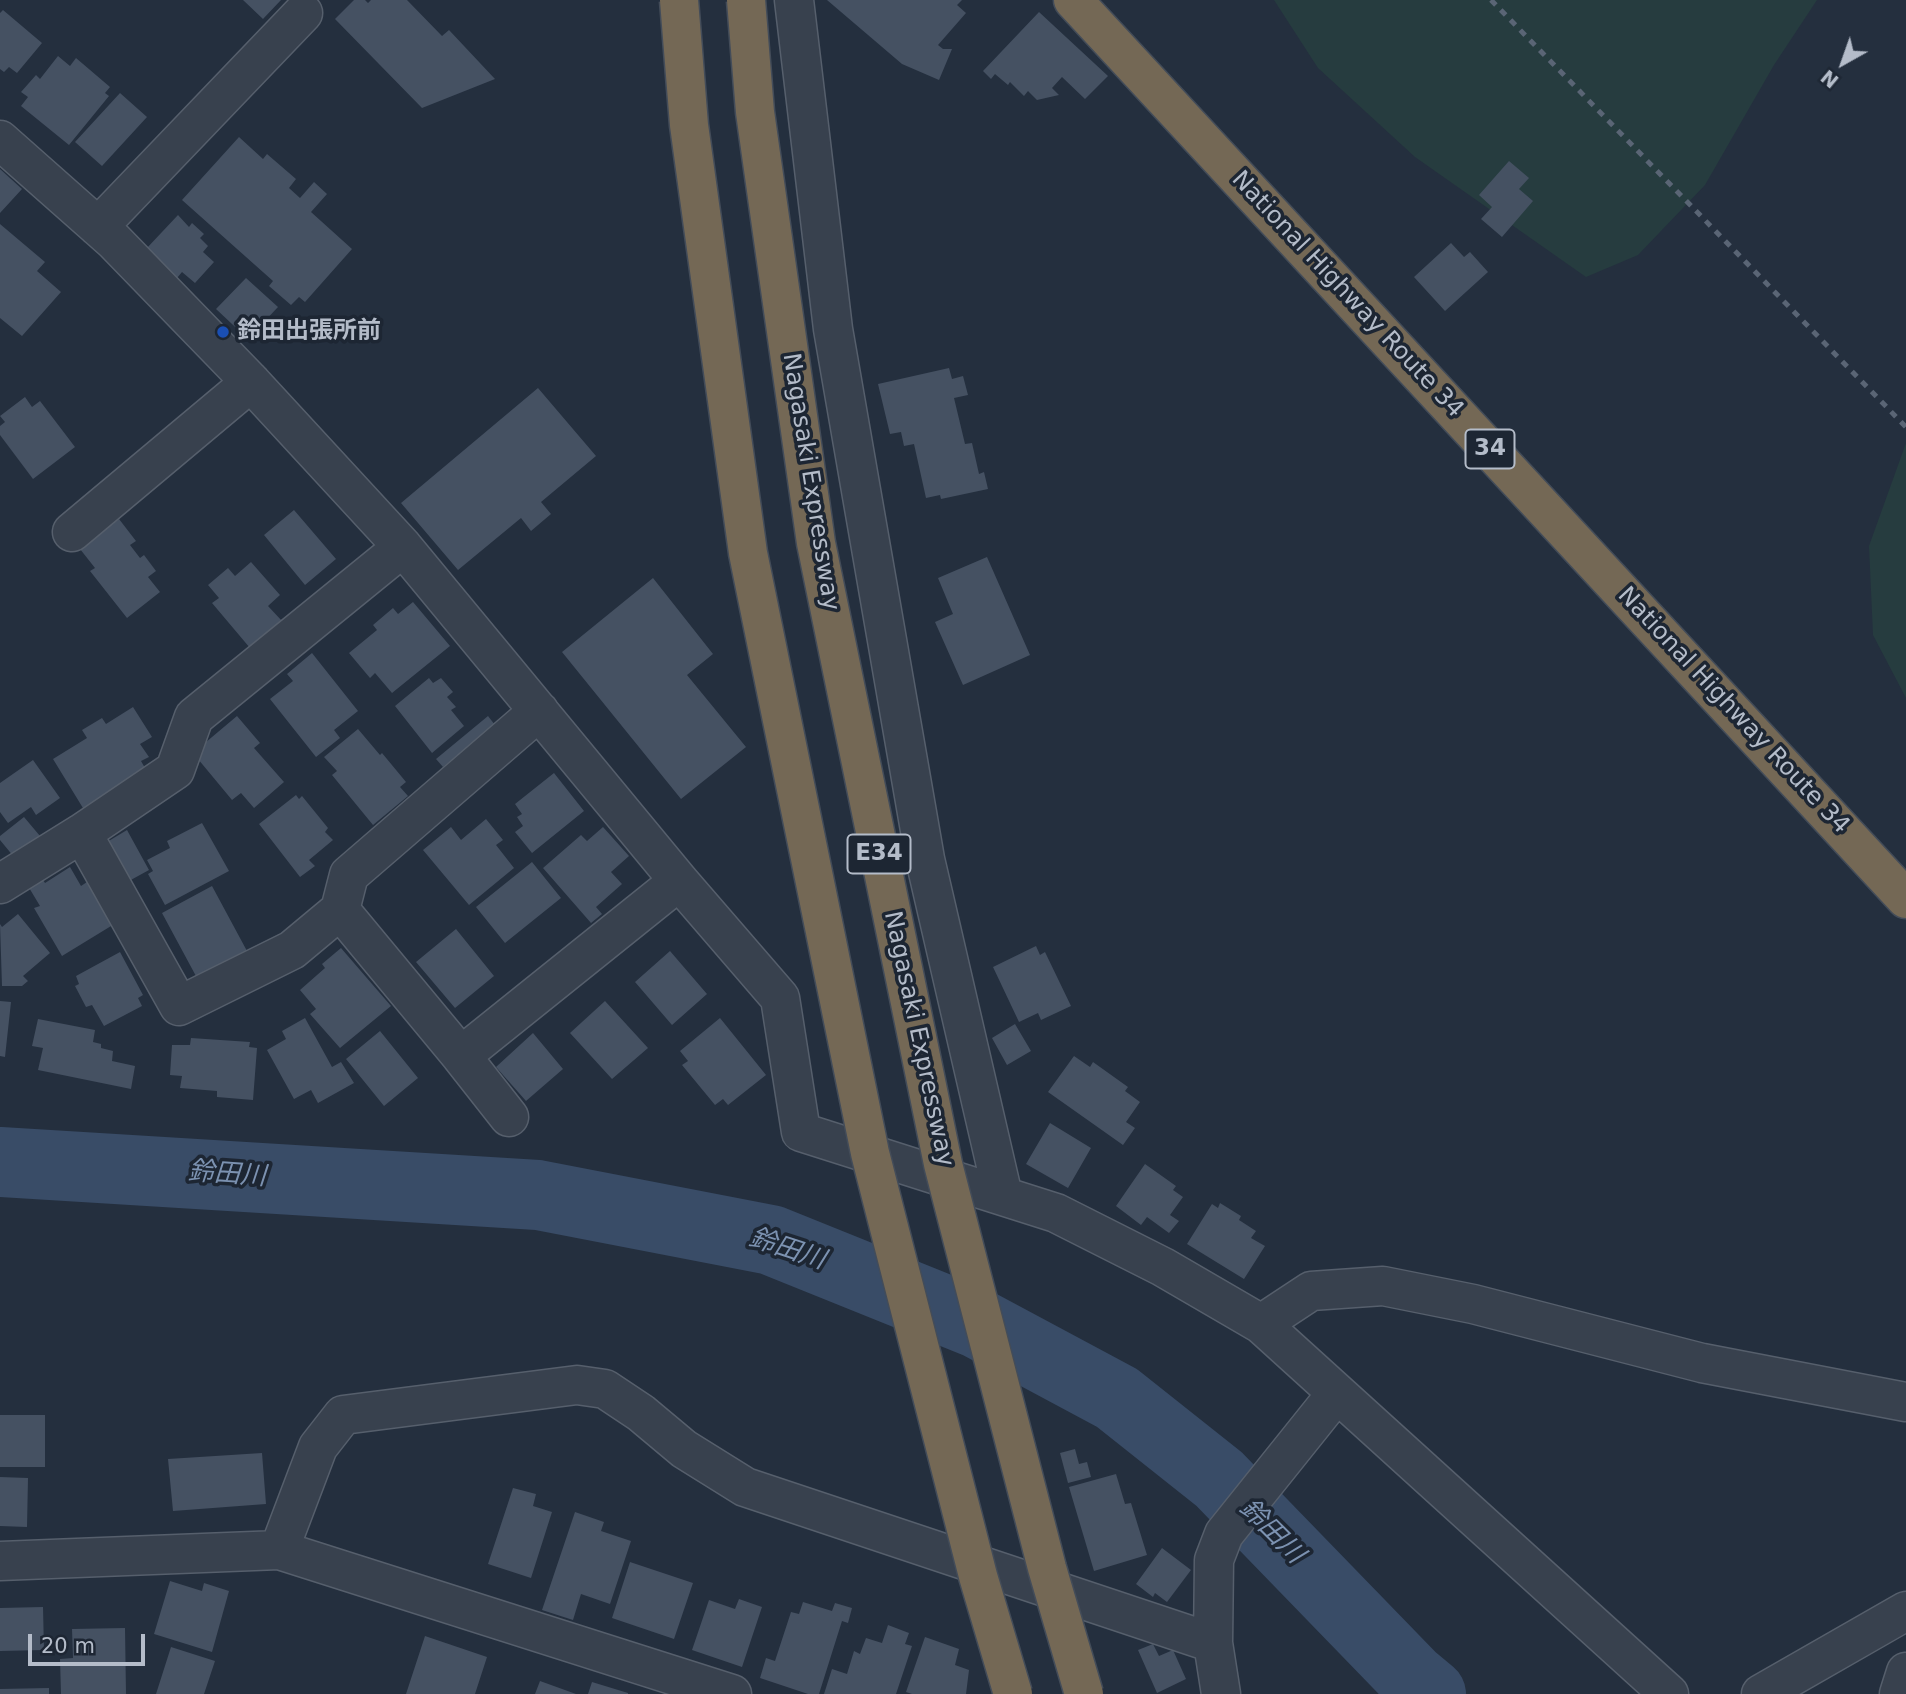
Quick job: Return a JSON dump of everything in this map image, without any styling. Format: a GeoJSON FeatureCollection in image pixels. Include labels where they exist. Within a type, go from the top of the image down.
{"type":"FeatureCollection","features":[{"type":"Feature","properties":{"kind":"highway","name":"E34"},"geometry":{"type":"LineString","coordinates":[[679,0],[689,125],[748,553],[870,1153],[978,1576],[1013,1694]]}},
{"type":"Feature","properties":{"kind":"highway","name":"Nagasaki Expressway"},"geometry":{"type":"LineString","coordinates":[[746,0],[755,112],[816,543],[943,1164],[1047,1567],[1084,1694]]}},
{"type":"Feature","properties":{"kind":"highway","name":"National Highway Route 34"},"geometry":{"type":"LineString","coordinates":[[1073,0],[1906,899]]}},
{"type":"Feature","properties":{"kind":"street"},"geometry":{"type":"LineString","coordinates":[[794,0],[833,329],[923,845],[1003,1196]]}},
{"type":"Feature","properties":{"kind":"street"},"geometry":{"type":"LineString","coordinates":[[98,227],[303,13]]}},
{"type":"Feature","properties":{"kind":"street"},"geometry":{"type":"LineString","coordinates":[[0,140],[98,227],[251,382],[403,547],[678,881],[780,998],[801,1132],[1056,1213],[1163,1267],[1261,1324],[1326,1407],[1669,1694]]}},
{"type":"Feature","properties":{"kind":"street"},"geometry":{"type":"LineString","coordinates":[[72,532],[251,382]]}},
{"type":"Feature","properties":{"kind":"street"},"geometry":{"type":"LineString","coordinates":[[0,884],[175,770],[194,717],[403,547]]}},
{"type":"Feature","properties":{"kind":"street"},"geometry":{"type":"LineString","coordinates":[[82,833],[179,1006],[292,950],[340,910],[349,875],[539,711]]}},
{"type":"Feature","properties":{"kind":"street"},"geometry":{"type":"LineString","coordinates":[[461,1056],[678,881]]}},
{"type":"Feature","properties":{"kind":"street"},"geometry":{"type":"LineString","coordinates":[[340,910],[509,1117]]}},
{"type":"Feature","properties":{"kind":"street"},"geometry":{"type":"LineString","coordinates":[[1261,1324],[1311,1290],[1383,1286],[1473,1304],[1702,1363],[1906,1402]]}},
{"type":"Feature","properties":{"kind":"street"},"geometry":{"type":"LineString","coordinates":[[279,1550],[317,1447],[343,1415],[577,1385],[605,1389],[641,1413],[684,1449],[745,1487],[1213,1643]]}},
{"type":"Feature","properties":{"kind":"street"},"geometry":{"type":"LineString","coordinates":[[1221,1694],[1213,1643],[1214,1560],[1224,1534],[1326,1407]]}},
{"type":"Feature","properties":{"kind":"street"},"geometry":{"type":"LineString","coordinates":[[0,1561],[279,1550],[732,1694]]}},
{"type":"Feature","properties":{"kind":"street"},"geometry":{"type":"LineString","coordinates":[[1761,1694],[1906,1611]]}},
{"type":"Feature","properties":{"kind":"street"},"geometry":{"type":"LineString","coordinates":[[1899,1694],[1906,1672]]}},
{"type":"Feature","properties":{"kind":"green space"},"geometry":{"type":"Polygon","coordinates":[[[1274,0],[1817,0],[1774,65],[1705,185],[1638,255],[1586,277],[1415,157],[1318,68],[1274,0]]]}},
{"type":"Feature","properties":{"kind":"green space"},"geometry":{"type":"Polygon","coordinates":[[[1906,443],[1906,698],[1873,635],[1869,546],[1906,443]]]}},
{"type":"Feature","properties":{"kind":"building"},"geometry":{"type":"Polygon","coordinates":[[[243,0],[281,0],[263,19],[243,0]]]}},
{"type":"Feature","properties":{"kind":"building"},"geometry":{"type":"Polygon","coordinates":[[[354,0],[365,0],[368,3],[371,0],[407,0],[442,36],[449,30],[495,79],[422,108],[335,19],[354,0]]]}},
{"type":"Feature","properties":{"kind":"building"},"geometry":{"type":"Polygon","coordinates":[[[827,0],[962,0],[957,5],[966,13],[938,45],[943,49],[952,49],[939,80],[902,64],[827,0]]]}},
{"type":"Feature","properties":{"kind":"building"},"geometry":{"type":"Polygon","coordinates":[[[3,10],[42,43],[17,73],[9,67],[4,72],[0,69],[0,13],[3,10]]]}},
{"type":"Feature","properties":{"kind":"building"},"geometry":{"type":"Polygon","coordinates":[[[1039,12],[1108,76],[1085,99],[1062,77],[1052,88],[1059,95],[1037,100],[1028,91],[1024,96],[1010,82],[1008,85],[995,74],[991,79],[983,71],[1039,12]]]}},
{"type":"Feature","properties":{"kind":"building"},"geometry":{"type":"Polygon","coordinates":[[[58,56],[70,66],[76,58],[110,87],[105,93],[109,96],[69,145],[21,106],[28,97],[21,92],[36,75],[40,79],[58,56]]]}},
{"type":"Feature","properties":{"kind":"building"},"geometry":{"type":"Polygon","coordinates":[[[120,93],[147,117],[102,166],[75,142],[120,93]]]}},
{"type":"Feature","properties":{"kind":"building"},"geometry":{"type":"Polygon","coordinates":[[[239,137],[263,159],[267,154],[296,179],[289,188],[300,198],[314,182],[327,194],[311,212],[352,249],[305,302],[299,297],[291,305],[269,286],[273,281],[182,200],[239,137]]]}},
{"type":"Feature","properties":{"kind":"building"},"geometry":{"type":"Polygon","coordinates":[[[1509,161],[1529,178],[1519,189],[1533,201],[1502,237],[1481,219],[1492,207],[1479,195],[1509,161]]]}},
{"type":"Feature","properties":{"kind":"building"},"geometry":{"type":"Polygon","coordinates":[[[0,169],[22,189],[0,213],[0,169]]]}},
{"type":"Feature","properties":{"kind":"building"},"geometry":{"type":"Polygon","coordinates":[[[178,215],[189,227],[192,223],[204,234],[200,238],[208,246],[203,252],[214,262],[195,283],[182,272],[177,278],[146,249],[178,215]]]}},
{"type":"Feature","properties":{"kind":"building"},"geometry":{"type":"Polygon","coordinates":[[[0,224],[45,262],[37,271],[61,292],[22,336],[0,318],[0,224]]]}},
{"type":"Feature","properties":{"kind":"building"},"geometry":{"type":"Polygon","coordinates":[[[1451,243],[1464,257],[1470,252],[1488,272],[1445,311],[1414,277],[1451,243]]]}},
{"type":"Feature","properties":{"kind":"building"},"geometry":{"type":"Polygon","coordinates":[[[246,278],[278,307],[248,339],[216,309],[246,278]]]}},
{"type":"Feature","properties":{"kind":"building"},"geometry":{"type":"Polygon","coordinates":[[[949,368],[952,379],[963,376],[968,395],[954,398],[965,444],[972,443],[979,474],[984,472],[988,489],[941,499],[940,495],[926,498],[914,444],[904,446],[901,432],[890,434],[878,384],[949,368]]]}},
{"type":"Feature","properties":{"kind":"building"},"geometry":{"type":"Polygon","coordinates":[[[538,388],[596,456],[541,502],[551,514],[531,531],[521,518],[458,570],[401,503],[538,388]]]}},
{"type":"Feature","properties":{"kind":"building"},"geometry":{"type":"Polygon","coordinates":[[[25,397],[32,407],[40,401],[75,447],[33,479],[0,435],[0,426],[5,422],[0,416],[25,397]]]}},
{"type":"Feature","properties":{"kind":"building"},"geometry":{"type":"Polygon","coordinates":[[[294,510],[336,559],[305,585],[264,535],[294,510]]]}},
{"type":"Feature","properties":{"kind":"building"},"geometry":{"type":"Polygon","coordinates":[[[119,519],[136,541],[130,545],[140,558],[144,555],[156,571],[148,577],[160,592],[127,618],[90,571],[95,568],[80,549],[119,519]]]}},
{"type":"Feature","properties":{"kind":"building"},"geometry":{"type":"Polygon","coordinates":[[[987,557],[1030,655],[963,685],[935,622],[953,614],[938,578],[987,557]]]}},
{"type":"Feature","properties":{"kind":"building"},"geometry":{"type":"Polygon","coordinates":[[[251,562],[280,595],[268,606],[282,621],[250,648],[212,603],[219,598],[208,585],[228,568],[235,576],[251,562]]]}},
{"type":"Feature","properties":{"kind":"building"},"geometry":{"type":"Polygon","coordinates":[[[653,578],[713,654],[687,675],[746,747],[681,799],[562,652],[653,578]]]}},
{"type":"Feature","properties":{"kind":"building"},"geometry":{"type":"Polygon","coordinates":[[[413,602],[450,646],[392,693],[375,673],[370,678],[349,653],[377,630],[373,625],[393,608],[398,614],[413,602]]]}},
{"type":"Feature","properties":{"kind":"building"},"geometry":{"type":"Polygon","coordinates":[[[312,653],[358,711],[334,730],[340,738],[316,757],[270,699],[293,681],[287,674],[312,653]]]}},
{"type":"Feature","properties":{"kind":"building"},"geometry":{"type":"Polygon","coordinates":[[[429,678],[433,683],[441,678],[453,692],[447,697],[456,707],[451,710],[464,726],[432,753],[395,706],[429,678]]]}},
{"type":"Feature","properties":{"kind":"building"},"geometry":{"type":"Polygon","coordinates":[[[133,707],[152,737],[140,744],[149,757],[141,761],[149,775],[86,813],[53,759],[87,738],[82,730],[102,718],[106,724],[133,707]]]}},
{"type":"Feature","properties":{"kind":"building"},"geometry":{"type":"Polygon","coordinates":[[[237,716],[260,743],[254,748],[284,782],[254,808],[241,793],[232,800],[193,753],[237,716]]]}},
{"type":"Feature","properties":{"kind":"building"},"geometry":{"type":"Polygon","coordinates":[[[488,716],[495,725],[443,767],[436,759],[488,716]]]}},
{"type":"Feature","properties":{"kind":"building"},"geometry":{"type":"Polygon","coordinates":[[[358,729],[406,782],[400,787],[408,796],[373,825],[332,775],[337,771],[324,757],[358,729]]]}},
{"type":"Feature","properties":{"kind":"building"},"geometry":{"type":"Polygon","coordinates":[[[33,760],[60,798],[36,815],[31,807],[8,823],[0,812],[0,783],[33,760]]]}},
{"type":"Feature","properties":{"kind":"building"},"geometry":{"type":"Polygon","coordinates":[[[554,773],[584,811],[532,853],[515,832],[523,826],[517,817],[522,814],[515,804],[554,773]]]}},
{"type":"Feature","properties":{"kind":"building"},"geometry":{"type":"Polygon","coordinates":[[[296,795],[299,799],[302,796],[328,828],[325,832],[333,840],[309,860],[315,866],[300,877],[259,824],[296,795]]]}},
{"type":"Feature","properties":{"kind":"building"},"geometry":{"type":"Polygon","coordinates":[[[24,817],[40,836],[14,857],[0,840],[0,836],[24,817]]]}},
{"type":"Feature","properties":{"kind":"building"},"geometry":{"type":"Polygon","coordinates":[[[486,819],[503,840],[496,845],[514,868],[469,905],[423,850],[451,827],[461,840],[486,819]]]}},
{"type":"Feature","properties":{"kind":"building"},"geometry":{"type":"Polygon","coordinates":[[[202,823],[229,871],[165,905],[148,874],[153,871],[147,860],[170,848],[167,841],[202,823]]]}},
{"type":"Feature","properties":{"kind":"building"},"geometry":{"type":"Polygon","coordinates":[[[603,827],[629,856],[611,872],[622,884],[596,907],[602,914],[591,923],[543,868],[581,835],[587,841],[603,827]]]}},
{"type":"Feature","properties":{"kind":"building"},"geometry":{"type":"Polygon","coordinates":[[[127,830],[149,870],[129,881],[107,842],[127,830]]]}},
{"type":"Feature","properties":{"kind":"building"},"geometry":{"type":"Polygon","coordinates":[[[532,862],[561,898],[505,943],[476,907],[532,862]]]}},
{"type":"Feature","properties":{"kind":"building"},"geometry":{"type":"Polygon","coordinates":[[[70,867],[81,886],[87,882],[104,910],[116,923],[62,956],[34,908],[40,906],[25,881],[38,872],[45,883],[70,867]]]}},
{"type":"Feature","properties":{"kind":"building"},"geometry":{"type":"Polygon","coordinates":[[[212,886],[247,951],[197,978],[162,913],[212,886]]]}},
{"type":"Feature","properties":{"kind":"building"},"geometry":{"type":"Polygon","coordinates":[[[18,914],[50,953],[23,976],[28,981],[22,986],[2,986],[0,924],[2,927],[18,914]]]}},
{"type":"Feature","properties":{"kind":"building"},"geometry":{"type":"Polygon","coordinates":[[[456,929],[494,976],[455,1008],[416,962],[456,929]]]}},
{"type":"Feature","properties":{"kind":"building"},"geometry":{"type":"Polygon","coordinates":[[[1036,946],[1040,955],[1045,952],[1071,1006],[1041,1020],[1038,1013],[1019,1022],[993,967],[1036,946]]]}},
{"type":"Feature","properties":{"kind":"building"},"geometry":{"type":"Polygon","coordinates":[[[341,948],[391,1006],[340,1048],[310,1014],[316,1009],[300,990],[325,968],[322,964],[341,948]]]}},
{"type":"Feature","properties":{"kind":"building"},"geometry":{"type":"Polygon","coordinates":[[[670,951],[707,994],[672,1025],[635,982],[670,951]]]}},
{"type":"Feature","properties":{"kind":"building"},"geometry":{"type":"Polygon","coordinates":[[[120,952],[143,995],[138,998],[142,1006],[104,1026],[92,1005],[86,1007],[75,986],[79,984],[76,976],[120,952]]]}},
{"type":"Feature","properties":{"kind":"building"},"geometry":{"type":"Polygon","coordinates":[[[0,1001],[11,1002],[5,1057],[0,1056],[0,1001]]]}},
{"type":"Feature","properties":{"kind":"building"},"geometry":{"type":"Polygon","coordinates":[[[605,1001],[648,1048],[612,1079],[570,1033],[605,1001]]]}},
{"type":"Feature","properties":{"kind":"building"},"geometry":{"type":"Polygon","coordinates":[[[305,1018],[332,1067],[341,1062],[354,1083],[318,1103],[311,1090],[294,1099],[267,1050],[286,1039],[282,1031],[305,1018]]]}},
{"type":"Feature","properties":{"kind":"building"},"geometry":{"type":"Polygon","coordinates":[[[720,1018],[766,1075],[728,1105],[723,1099],[715,1105],[682,1065],[688,1061],[680,1051],[720,1018]]]}},
{"type":"Feature","properties":{"kind":"building"},"geometry":{"type":"Polygon","coordinates":[[[38,1019],[95,1030],[93,1042],[101,1044],[101,1048],[113,1051],[112,1061],[135,1066],[131,1089],[38,1070],[43,1048],[32,1046],[38,1019]]]}},
{"type":"Feature","properties":{"kind":"building"},"geometry":{"type":"Polygon","coordinates":[[[1015,1024],[1031,1051],[1007,1065],[992,1038],[1015,1024]]]}},
{"type":"Feature","properties":{"kind":"building"},"geometry":{"type":"Polygon","coordinates":[[[380,1031],[418,1078],[384,1106],[346,1059],[380,1031]]]}},
{"type":"Feature","properties":{"kind":"building"},"geometry":{"type":"Polygon","coordinates":[[[533,1033],[563,1069],[526,1101],[496,1067],[533,1033]]]}},
{"type":"Feature","properties":{"kind":"building"},"geometry":{"type":"Polygon","coordinates":[[[191,1038],[250,1042],[249,1047],[257,1048],[253,1100],[217,1097],[217,1091],[180,1088],[182,1076],[170,1075],[172,1045],[190,1045],[191,1038]]]}},
{"type":"Feature","properties":{"kind":"building"},"geometry":{"type":"Polygon","coordinates":[[[1074,1056],[1090,1067],[1093,1062],[1128,1087],[1125,1091],[1140,1102],[1126,1122],[1135,1128],[1123,1145],[1048,1092],[1074,1056]]]}},
{"type":"Feature","properties":{"kind":"building"},"geometry":{"type":"Polygon","coordinates":[[[1050,1123],[1091,1148],[1068,1188],[1026,1164],[1050,1123]]]}},
{"type":"Feature","properties":{"kind":"building"},"geometry":{"type":"Polygon","coordinates":[[[1145,1164],[1176,1186],[1173,1190],[1183,1197],[1170,1215],[1179,1221],[1169,1233],[1147,1217],[1141,1225],[1116,1206],[1145,1164]]]}},
{"type":"Feature","properties":{"kind":"building"},"geometry":{"type":"Polygon","coordinates":[[[1220,1203],[1241,1216],[1239,1220],[1256,1231],[1251,1238],[1265,1246],[1244,1279],[1187,1244],[1212,1204],[1218,1208],[1220,1203]]]}},
{"type":"Feature","properties":{"kind":"building"},"geometry":{"type":"Polygon","coordinates":[[[0,1415],[45,1415],[45,1467],[0,1467],[0,1415]]]}},
{"type":"Feature","properties":{"kind":"building"},"geometry":{"type":"Polygon","coordinates":[[[1075,1449],[1079,1464],[1087,1462],[1091,1477],[1068,1483],[1060,1453],[1075,1449]]]}},
{"type":"Feature","properties":{"kind":"building"},"geometry":{"type":"Polygon","coordinates":[[[262,1453],[266,1504],[173,1511],[168,1459],[262,1453]]]}},
{"type":"Feature","properties":{"kind":"building"},"geometry":{"type":"Polygon","coordinates":[[[1116,1474],[1125,1504],[1131,1503],[1147,1555],[1094,1571],[1069,1487],[1116,1474]]]}},
{"type":"Feature","properties":{"kind":"building"},"geometry":{"type":"Polygon","coordinates":[[[0,1477],[28,1478],[27,1527],[0,1526],[0,1477]]]}},
{"type":"Feature","properties":{"kind":"building"},"geometry":{"type":"Polygon","coordinates":[[[513,1488],[536,1494],[533,1506],[552,1512],[531,1578],[488,1564],[513,1488]]]}},
{"type":"Feature","properties":{"kind":"building"},"geometry":{"type":"Polygon","coordinates":[[[575,1512],[604,1522],[601,1531],[631,1541],[610,1604],[581,1594],[573,1620],[542,1610],[575,1512]]]}},
{"type":"Feature","properties":{"kind":"building"},"geometry":{"type":"Polygon","coordinates":[[[1162,1548],[1191,1570],[1167,1602],[1155,1593],[1153,1597],[1136,1584],[1162,1548]]]}},
{"type":"Feature","properties":{"kind":"building"},"geometry":{"type":"Polygon","coordinates":[[[630,1562],[693,1583],[674,1639],[612,1618],[630,1562]]]}},
{"type":"Feature","properties":{"kind":"building"},"geometry":{"type":"Polygon","coordinates":[[[170,1581],[202,1591],[204,1583],[229,1591],[212,1652],[154,1634],[170,1581]]]}},
{"type":"Feature","properties":{"kind":"building"},"geometry":{"type":"Polygon","coordinates":[[[739,1599],[762,1607],[742,1667],[692,1650],[709,1600],[735,1609],[739,1599]]]}},
{"type":"Feature","properties":{"kind":"building"},"geometry":{"type":"Polygon","coordinates":[[[803,1602],[832,1611],[835,1603],[852,1608],[848,1623],[842,1621],[819,1694],[808,1694],[760,1678],[766,1658],[775,1661],[791,1612],[799,1614],[803,1602]]]}},
{"type":"Feature","properties":{"kind":"building"},"geometry":{"type":"Polygon","coordinates":[[[43,1607],[44,1650],[0,1651],[0,1608],[43,1607]]]}},
{"type":"Feature","properties":{"kind":"building"},"geometry":{"type":"Polygon","coordinates":[[[888,1625],[909,1633],[905,1644],[912,1646],[896,1694],[824,1694],[832,1669],[847,1674],[854,1651],[860,1654],[866,1638],[882,1643],[888,1625]]]}},
{"type":"Feature","properties":{"kind":"building"},"geometry":{"type":"Polygon","coordinates":[[[125,1628],[126,1694],[61,1694],[60,1659],[73,1658],[72,1629],[125,1628]]]}},
{"type":"Feature","properties":{"kind":"building"},"geometry":{"type":"Polygon","coordinates":[[[425,1636],[487,1657],[475,1694],[406,1694],[425,1636]]]}},
{"type":"Feature","properties":{"kind":"building"},"geometry":{"type":"Polygon","coordinates":[[[925,1637],[959,1649],[955,1665],[969,1670],[966,1694],[906,1692],[925,1637]]]}},
{"type":"Feature","properties":{"kind":"building"},"geometry":{"type":"Polygon","coordinates":[[[1153,1644],[1159,1656],[1173,1650],[1186,1679],[1157,1693],[1138,1650],[1153,1644]]]}},
{"type":"Feature","properties":{"kind":"building"},"geometry":{"type":"Polygon","coordinates":[[[171,1647],[215,1661],[204,1694],[156,1694],[171,1647]]]}},
{"type":"Feature","properties":{"kind":"building"},"geometry":{"type":"Polygon","coordinates":[[[540,1681],[576,1694],[535,1694],[540,1681]]]}},
{"type":"Feature","properties":{"kind":"building"},"geometry":{"type":"Polygon","coordinates":[[[592,1682],[628,1693],[628,1694],[588,1694],[592,1682]]]}},
{"type":"Feature","properties":{"kind":"building"},"geometry":{"type":"Polygon","coordinates":[[[49,1688],[49,1694],[0,1694],[0,1689],[49,1688]]]}},
{"type":"Feature","properties":{"kind":"waterway","name":"鈴田川"},"geometry":{"type":"LineString","coordinates":[[0,1162],[538,1195],[771,1240],[977,1323],[1117,1398],[1219,1479],[1413,1679],[1431,1694]]}},
{"type":"Feature","properties":{"kind":"railway"},"geometry":{"type":"LineString","coordinates":[[1491,0],[1906,427]]}},
{"type":"Feature","properties":{"kind":"place","name":"鈴田出張所前"},"geometry":{"type":"Point","coordinates":[223,332]}}]}
